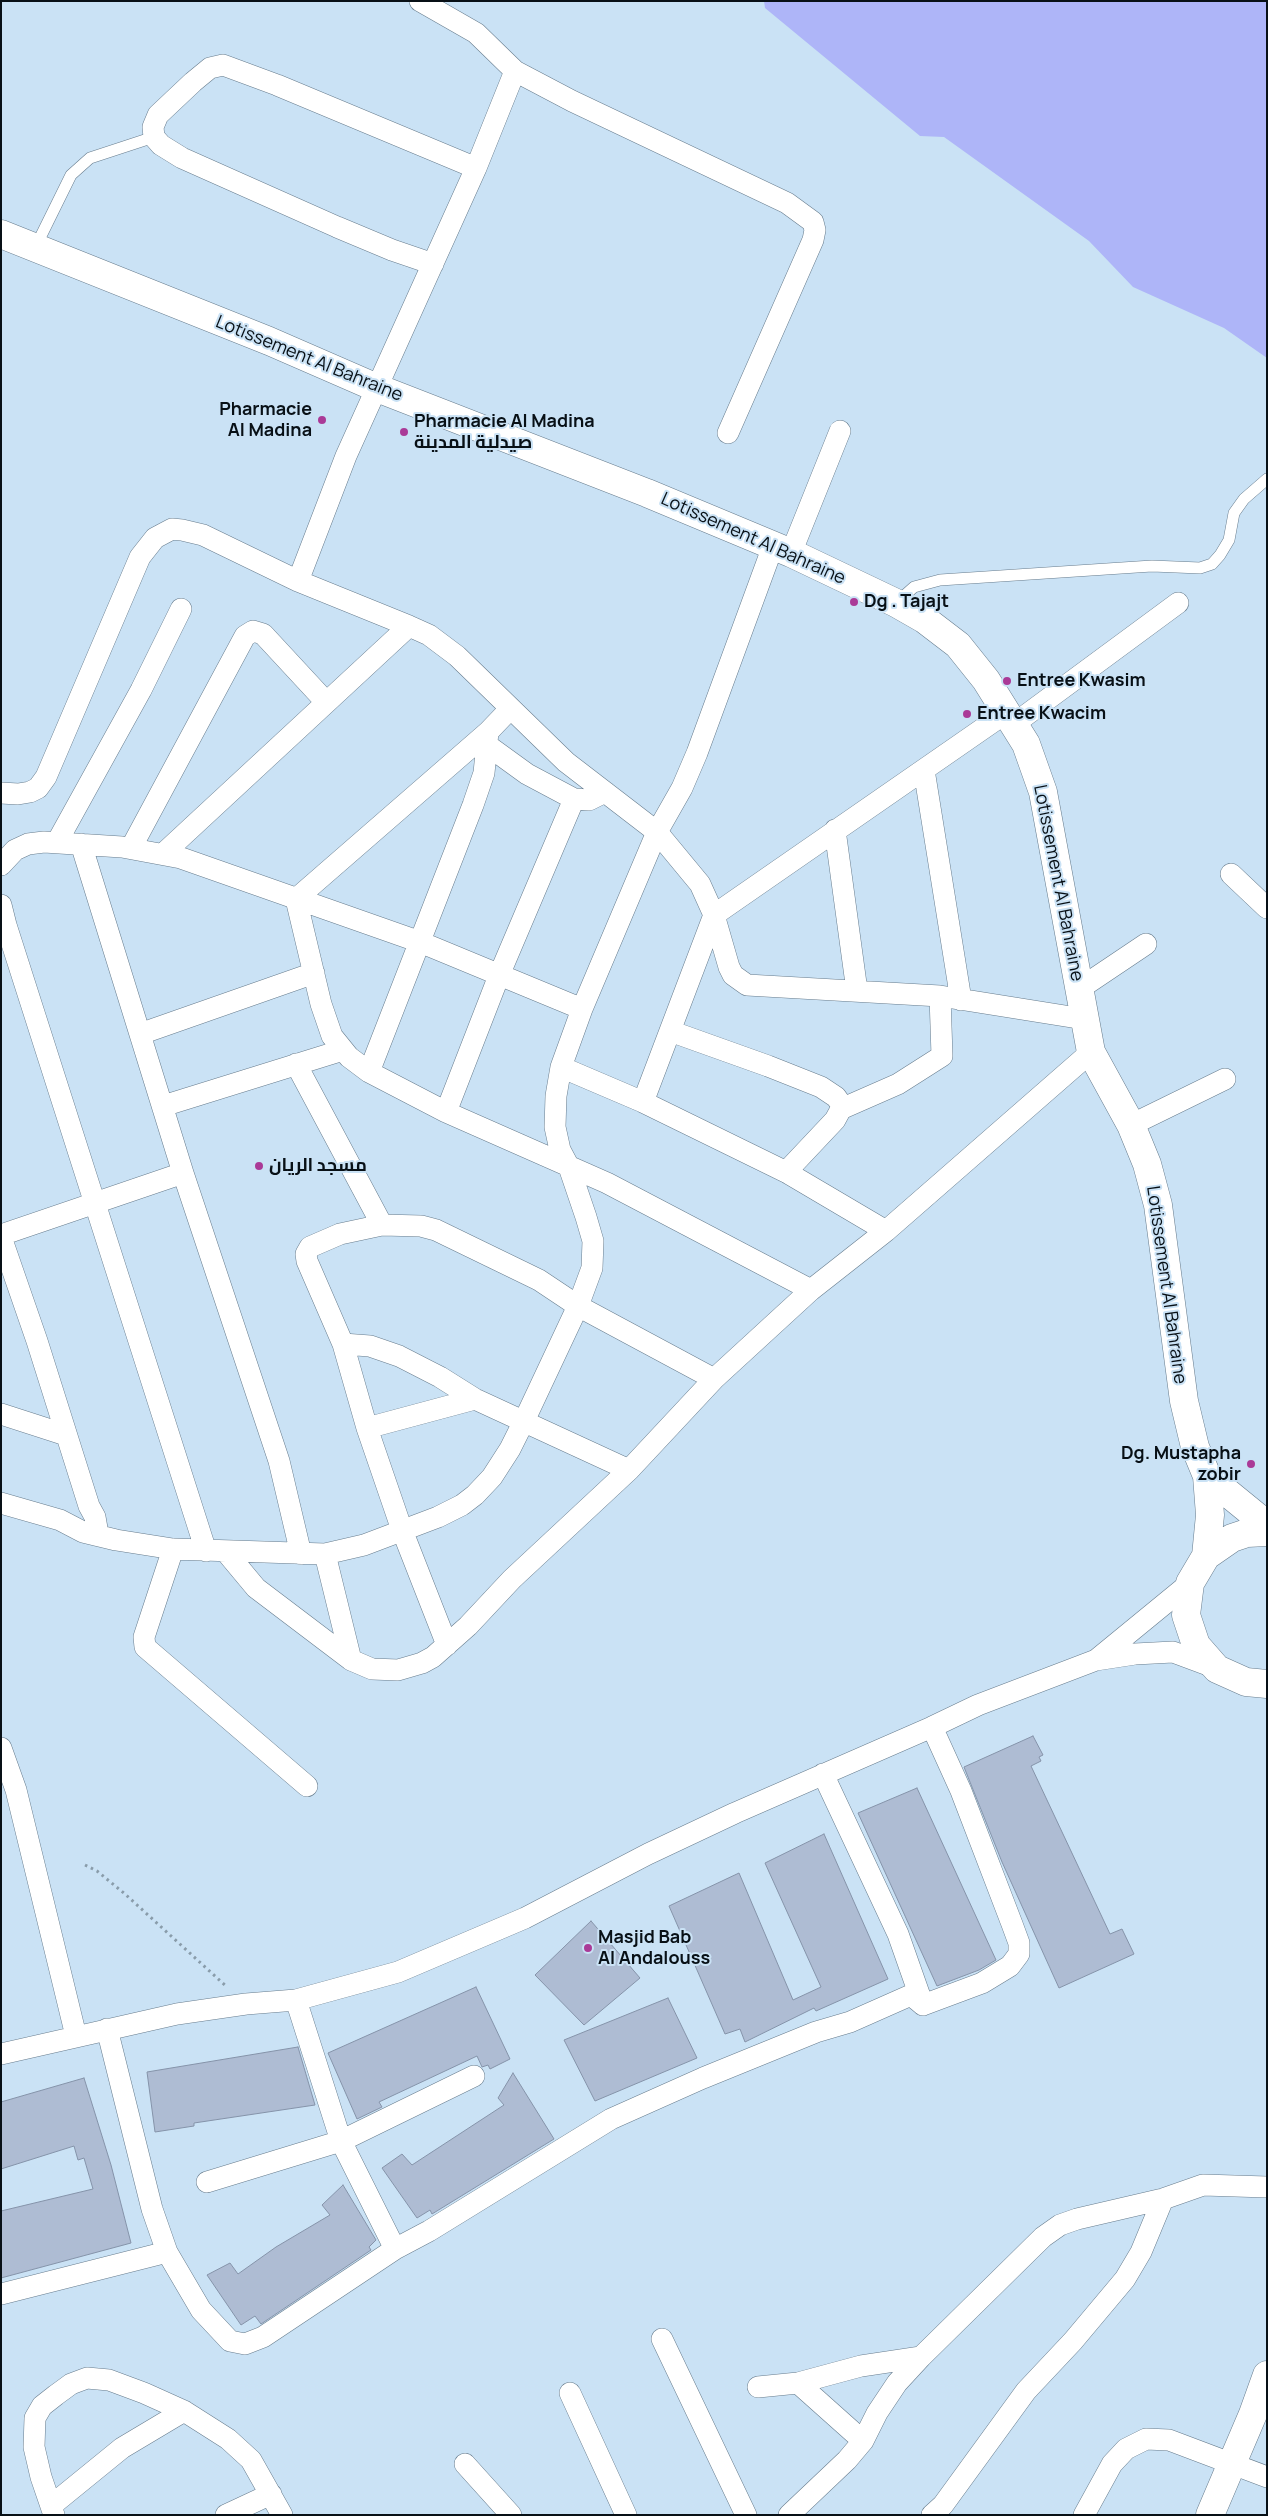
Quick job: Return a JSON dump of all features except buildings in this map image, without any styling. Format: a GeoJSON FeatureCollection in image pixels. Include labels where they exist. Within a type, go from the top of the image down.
{"type":"FeatureCollection","features":[{"type":"Feature","properties":{"kind":"street"},"geometry":{"type":"LineString","coordinates":[[420,1],[476,33],[515,71],[648,138],[787,203],[813,222],[815,230],[813,240],[728,433]]}},
{"type":"Feature","properties":{"kind":"street"},"geometry":{"type":"LineString","coordinates":[[433,264],[376,244],[182,158],[161,145],[154,137],[153,126],[158,115],[210,68],[223,65],[277,85],[476,168]]}},
{"type":"Feature","properties":{"kind":"street"},"geometry":{"type":"LineString","coordinates":[[298,581],[340,471],[476,168],[515,71]]}},
{"type":"Feature","properties":{"kind":"street","name":"Lotissement Al Bahraine"},"geometry":{"type":"LineString","coordinates":[[1,234],[269,341],[377,388],[647,493],[782,549],[896,603],[924,619],[958,646],[986,680],[1026,744],[1044,792],[1091,1052],[1131,1125],[1147,1164],[1158,1205],[1184,1401],[1195,1447],[1207,1476],[1210,1515],[1206,1556]]}},
{"type":"Feature","properties":{"kind":"street"},"geometry":{"type":"LineString","coordinates":[[1,1503],[60,1520],[83,1532],[98,1534],[116,1540],[173,1549],[325,1554],[364,1545],[438,1517],[462,1505],[475,1496],[502,1462],[524,1422],[578,1306],[590,1276],[594,1253],[586,1217],[569,1167],[560,1150],[555,1127],[556,1096],[561,1066],[582,1009],[658,832],[682,788],[782,549],[840,431]]}},
{"type":"Feature","properties":{"kind":"street"},"geometry":{"type":"LineString","coordinates":[[1,793],[18,794],[30,792],[38,788],[46,777],[140,557],[155,538],[172,529],[203,535],[298,581],[429,635],[457,656],[566,762],[658,832],[700,884],[714,915],[729,967],[733,975],[747,985],[940,996],[1084,1019]]}},
{"type":"Feature","properties":{"kind":"street"},"geometry":{"type":"LineString","coordinates":[[643,1102],[714,915],[924,770],[1010,718],[1178,603]]}},
{"type":"Feature","properties":{"kind":"street"},"geometry":{"type":"LineString","coordinates":[[58,842],[142,690],[181,609]]}},
{"type":"Feature","properties":{"kind":"street"},"geometry":{"type":"LineString","coordinates":[[163,854],[409,626]]}},
{"type":"Feature","properties":{"kind":"street"},"geometry":{"type":"LineString","coordinates":[[131,848],[245,636],[254,631],[263,634],[326,702]]}},
{"type":"Feature","properties":{"kind":"street"},"geometry":{"type":"LineString","coordinates":[[296,899],[488,739],[510,709]]}},
{"type":"Feature","properties":{"kind":"street"},"geometry":{"type":"LineString","coordinates":[[488,739],[533,777],[574,799],[589,800],[606,792]]}},
{"type":"Feature","properties":{"kind":"street"},"geometry":{"type":"LineString","coordinates":[[369,1072],[476,796],[484,773],[488,739]]}},
{"type":"Feature","properties":{"kind":"street"},"geometry":{"type":"LineString","coordinates":[[924,770],[961,1000]]}},
{"type":"Feature","properties":{"kind":"street"},"geometry":{"type":"LineString","coordinates":[[446,1112],[500,973],[574,799]]}},
{"type":"Feature","properties":{"kind":"street"},"geometry":{"type":"LineString","coordinates":[[835,830],[857,991]]}},
{"type":"Feature","properties":{"kind":"street"},"geometry":{"type":"LineString","coordinates":[[1,865],[15,850],[28,844],[58,842],[131,848],[163,854],[420,942],[500,973],[582,1009]]}},
{"type":"Feature","properties":{"kind":"street"},"geometry":{"type":"LineString","coordinates":[[81,844],[182,1173],[279,1461],[301,1554]]}},
{"type":"Feature","properties":{"kind":"street"},"geometry":{"type":"LineString","coordinates":[[1231,874],[1267,908]]}},
{"type":"Feature","properties":{"kind":"street"},"geometry":{"type":"LineString","coordinates":[[296,899],[332,1036],[343,1050],[369,1072],[446,1112],[641,1199],[811,1290]]}},
{"type":"Feature","properties":{"kind":"street"},"geometry":{"type":"LineString","coordinates":[[3,922],[44,1052],[216,1551],[256,1588],[351,1660],[372,1669],[398,1670],[422,1664],[447,1645],[468,1626],[512,1579],[630,1470],[714,1379],[811,1290],[886,1231],[1091,1052]]}},
{"type":"Feature","properties":{"kind":"street"},"geometry":{"type":"LineString","coordinates":[[1079,989],[1146,944]]}},
{"type":"Feature","properties":{"kind":"street"},"geometry":{"type":"LineString","coordinates":[[140,1034],[314,973]]}},
{"type":"Feature","properties":{"kind":"street"},"geometry":{"type":"LineString","coordinates":[[786,1172],[825,1132],[841,1109],[898,1084],[942,1056],[940,996]]}},
{"type":"Feature","properties":{"kind":"street"},"geometry":{"type":"LineString","coordinates":[[670,1031],[821,1087],[836,1097],[841,1104],[841,1109]]}},
{"type":"Feature","properties":{"kind":"street"},"geometry":{"type":"LineString","coordinates":[[163,1106],[343,1050]]}},
{"type":"Feature","properties":{"kind":"street"},"geometry":{"type":"LineString","coordinates":[[296,1064],[382,1225]]}},
{"type":"Feature","properties":{"kind":"street"},"geometry":{"type":"LineString","coordinates":[[561,1066],[643,1102],[786,1172],[886,1231]]}},
{"type":"Feature","properties":{"kind":"street"},"geometry":{"type":"LineString","coordinates":[[1131,1125],[1226,1079]]}},
{"type":"Feature","properties":{"kind":"street"},"geometry":{"type":"LineString","coordinates":[[98,1534],[95,1518],[89,1506],[1,1236],[95,1201],[182,1173]]}},
{"type":"Feature","properties":{"kind":"street"},"geometry":{"type":"LineString","coordinates":[[447,1645],[402,1530],[367,1428],[343,1344],[306,1261],[306,1254],[310,1247],[340,1234],[382,1225],[421,1226],[436,1230],[539,1280],[578,1306],[714,1379]]}},
{"type":"Feature","properties":{"kind":"street"},"geometry":{"type":"LineString","coordinates":[[343,1344],[370,1346],[400,1356],[440,1377],[475,1399],[630,1470]]}},
{"type":"Feature","properties":{"kind":"street"},"geometry":{"type":"LineString","coordinates":[[367,1428],[475,1399]]}},
{"type":"Feature","properties":{"kind":"street"},"geometry":{"type":"LineString","coordinates":[[1,1414],[66,1435]]}},
{"type":"Feature","properties":{"kind":"street","name":"Lotissement Al Bahraine"},"geometry":{"type":"LineString","coordinates":[[1207,1476],[1267,1525]]}},
{"type":"Feature","properties":{"kind":"street"},"geometry":{"type":"LineString","coordinates":[[1096,1660],[1190,1583],[1206,1556],[1232,1538],[1247,1533],[1267,1532]]}},
{"type":"Feature","properties":{"kind":"street"},"geometry":{"type":"LineString","coordinates":[[173,1549],[144,1637],[145,1646],[307,1786]]}},
{"type":"Feature","properties":{"kind":"street"},"geometry":{"type":"LineString","coordinates":[[325,1554],[351,1660]]}},
{"type":"Feature","properties":{"kind":"street"},"geometry":{"type":"LineString","coordinates":[[1190,1583],[1186,1615],[1190,1630],[1205,1658],[1217,1669]]}},
{"type":"Feature","properties":{"kind":"street"},"geometry":{"type":"LineString","coordinates":[[2,2053],[177,2014],[246,2004],[296,2000],[398,1972],[525,1918],[657,1850],[823,1774],[932,1728],[978,1705],[1096,1660],[1135,1654],[1173,1652],[1260,1688]]}},
{"type":"Feature","properties":{"kind":"street"},"geometry":{"type":"LineString","coordinates":[[922,2005],[982,1983],[1010,1966],[1019,1954],[1019,1943],[961,1791],[932,1728]]}},
{"type":"Feature","properties":{"kind":"street"},"geometry":{"type":"LineString","coordinates":[[1,1748],[9,1792],[76,2036]]}},
{"type":"Feature","properties":{"kind":"street"},"geometry":{"type":"LineString","coordinates":[[823,1774],[898,1934],[922,2005]]}},
{"type":"Feature","properties":{"kind":"street"},"geometry":{"type":"LineString","coordinates":[[108,2029],[152,2209],[168,2252],[202,2310],[230,2341],[245,2344],[263,2337],[395,2249],[429,2231],[611,2119],[703,2078],[816,2032],[850,2022],[911,1995],[922,2005]]}},
{"type":"Feature","properties":{"kind":"street"},"geometry":{"type":"LineString","coordinates":[[296,2000],[342,2141],[395,2249]]}},
{"type":"Feature","properties":{"kind":"street"},"geometry":{"type":"LineString","coordinates":[[207,2182],[342,2141],[474,2076]]}},
{"type":"Feature","properties":{"kind":"street"},"geometry":{"type":"LineString","coordinates":[[789,2515],[831,2477],[863,2441],[897,2383],[921,2357],[1043,2237],[1060,2225],[1076,2219],[1163,2200],[1203,2186],[1267,2187]]}},
{"type":"Feature","properties":{"kind":"street"},"geometry":{"type":"LineString","coordinates":[[932,2515],[943,2505],[1026,2391],[1073,2341],[1125,2279],[1141,2252],[1163,2200]]}},
{"type":"Feature","properties":{"kind":"street"},"geometry":{"type":"LineString","coordinates":[[1,2294],[168,2252]]}},
{"type":"Feature","properties":{"kind":"street"},"geometry":{"type":"LineString","coordinates":[[662,2339],[746,2515]]}},
{"type":"Feature","properties":{"kind":"street"},"geometry":{"type":"LineString","coordinates":[[758,2387],[798,2383],[861,2366],[921,2357]]}},
{"type":"Feature","properties":{"kind":"street"},"geometry":{"type":"LineString","coordinates":[[1210,2515],[1233,2463],[1267,2375]]}},
{"type":"Feature","properties":{"kind":"street"},"geometry":{"type":"LineString","coordinates":[[184,2411],[122,2448],[53,2510],[41,2477],[34,2446],[33,2427],[42,2406],[71,2384],[87,2378],[109,2380],[144,2393],[184,2411],[228,2440],[251,2460],[282,2515]]}},
{"type":"Feature","properties":{"kind":"street"},"geometry":{"type":"LineString","coordinates":[[798,2383],[863,2441]]}},
{"type":"Feature","properties":{"kind":"street"},"geometry":{"type":"LineString","coordinates":[[570,2393],[626,2515]]}},
{"type":"Feature","properties":{"kind":"street"},"geometry":{"type":"LineString","coordinates":[[1084,2515],[1112,2464],[1126,2449],[1146,2439],[1169,2440],[1267,2477]]}},
{"type":"Feature","properties":{"kind":"street"},"geometry":{"type":"LineString","coordinates":[[464,2464],[512,2515]]}},
{"type":"Feature","properties":{"kind":"street"},"geometry":{"type":"LineString","coordinates":[[226,2515],[271,2494]]}},
{"type":"Feature","properties":{"kind":"lane"},"geometry":{"type":"LineString","coordinates":[[35,248],[71,175],[90,158],[154,137]]}},
{"type":"Feature","properties":{"kind":"lane"},"geometry":{"type":"LineString","coordinates":[[896,603],[914,587],[940,580],[1152,566],[1200,568],[1212,564],[1229,540],[1234,513],[1244,499],[1267,479]]}},
{"type":"Feature","properties":{"kind":"path"},"geometry":{"type":"LineString","coordinates":[[85,1865],[97,1871],[125,1894],[246,2004]]}},
{"type":"Feature","properties":{"kind":"shaded area"},"geometry":{"type":"Polygon","coordinates":[[[764,1],[1267,1],[1267,358],[1224,328],[1133,287],[1089,241],[944,137],[920,136],[765,8],[764,1]]]}},
{"type":"Feature","properties":{"kind":"place","name":"Pharmacie Al Madina"},"geometry":{"type":"Point","coordinates":[322,420]}},
{"type":"Feature","properties":{"kind":"place","name":"Pharmacie Al Madina صيدلية المدينة"},"geometry":{"type":"Point","coordinates":[404,432]}},
{"type":"Feature","properties":{"kind":"place","name":"Dg . Tajajt"},"geometry":{"type":"Point","coordinates":[854,602]}},
{"type":"Feature","properties":{"kind":"place","name":"Entree Kwasim"},"geometry":{"type":"Point","coordinates":[1007,681]}},
{"type":"Feature","properties":{"kind":"place","name":"Entree Kwacim"},"geometry":{"type":"Point","coordinates":[967,714]}},
{"type":"Feature","properties":{"kind":"place","name":"مسجد الريان"},"geometry":{"type":"Point","coordinates":[259,1166]}},
{"type":"Feature","properties":{"kind":"place","name":"Dg. Mustapha zobir"},"geometry":{"type":"Point","coordinates":[1251,1464]}},
{"type":"Feature","properties":{"kind":"place","name":"Masjid Bab Al Andalouss"},"geometry":{"type":"Point","coordinates":[588,1948]}}]}
